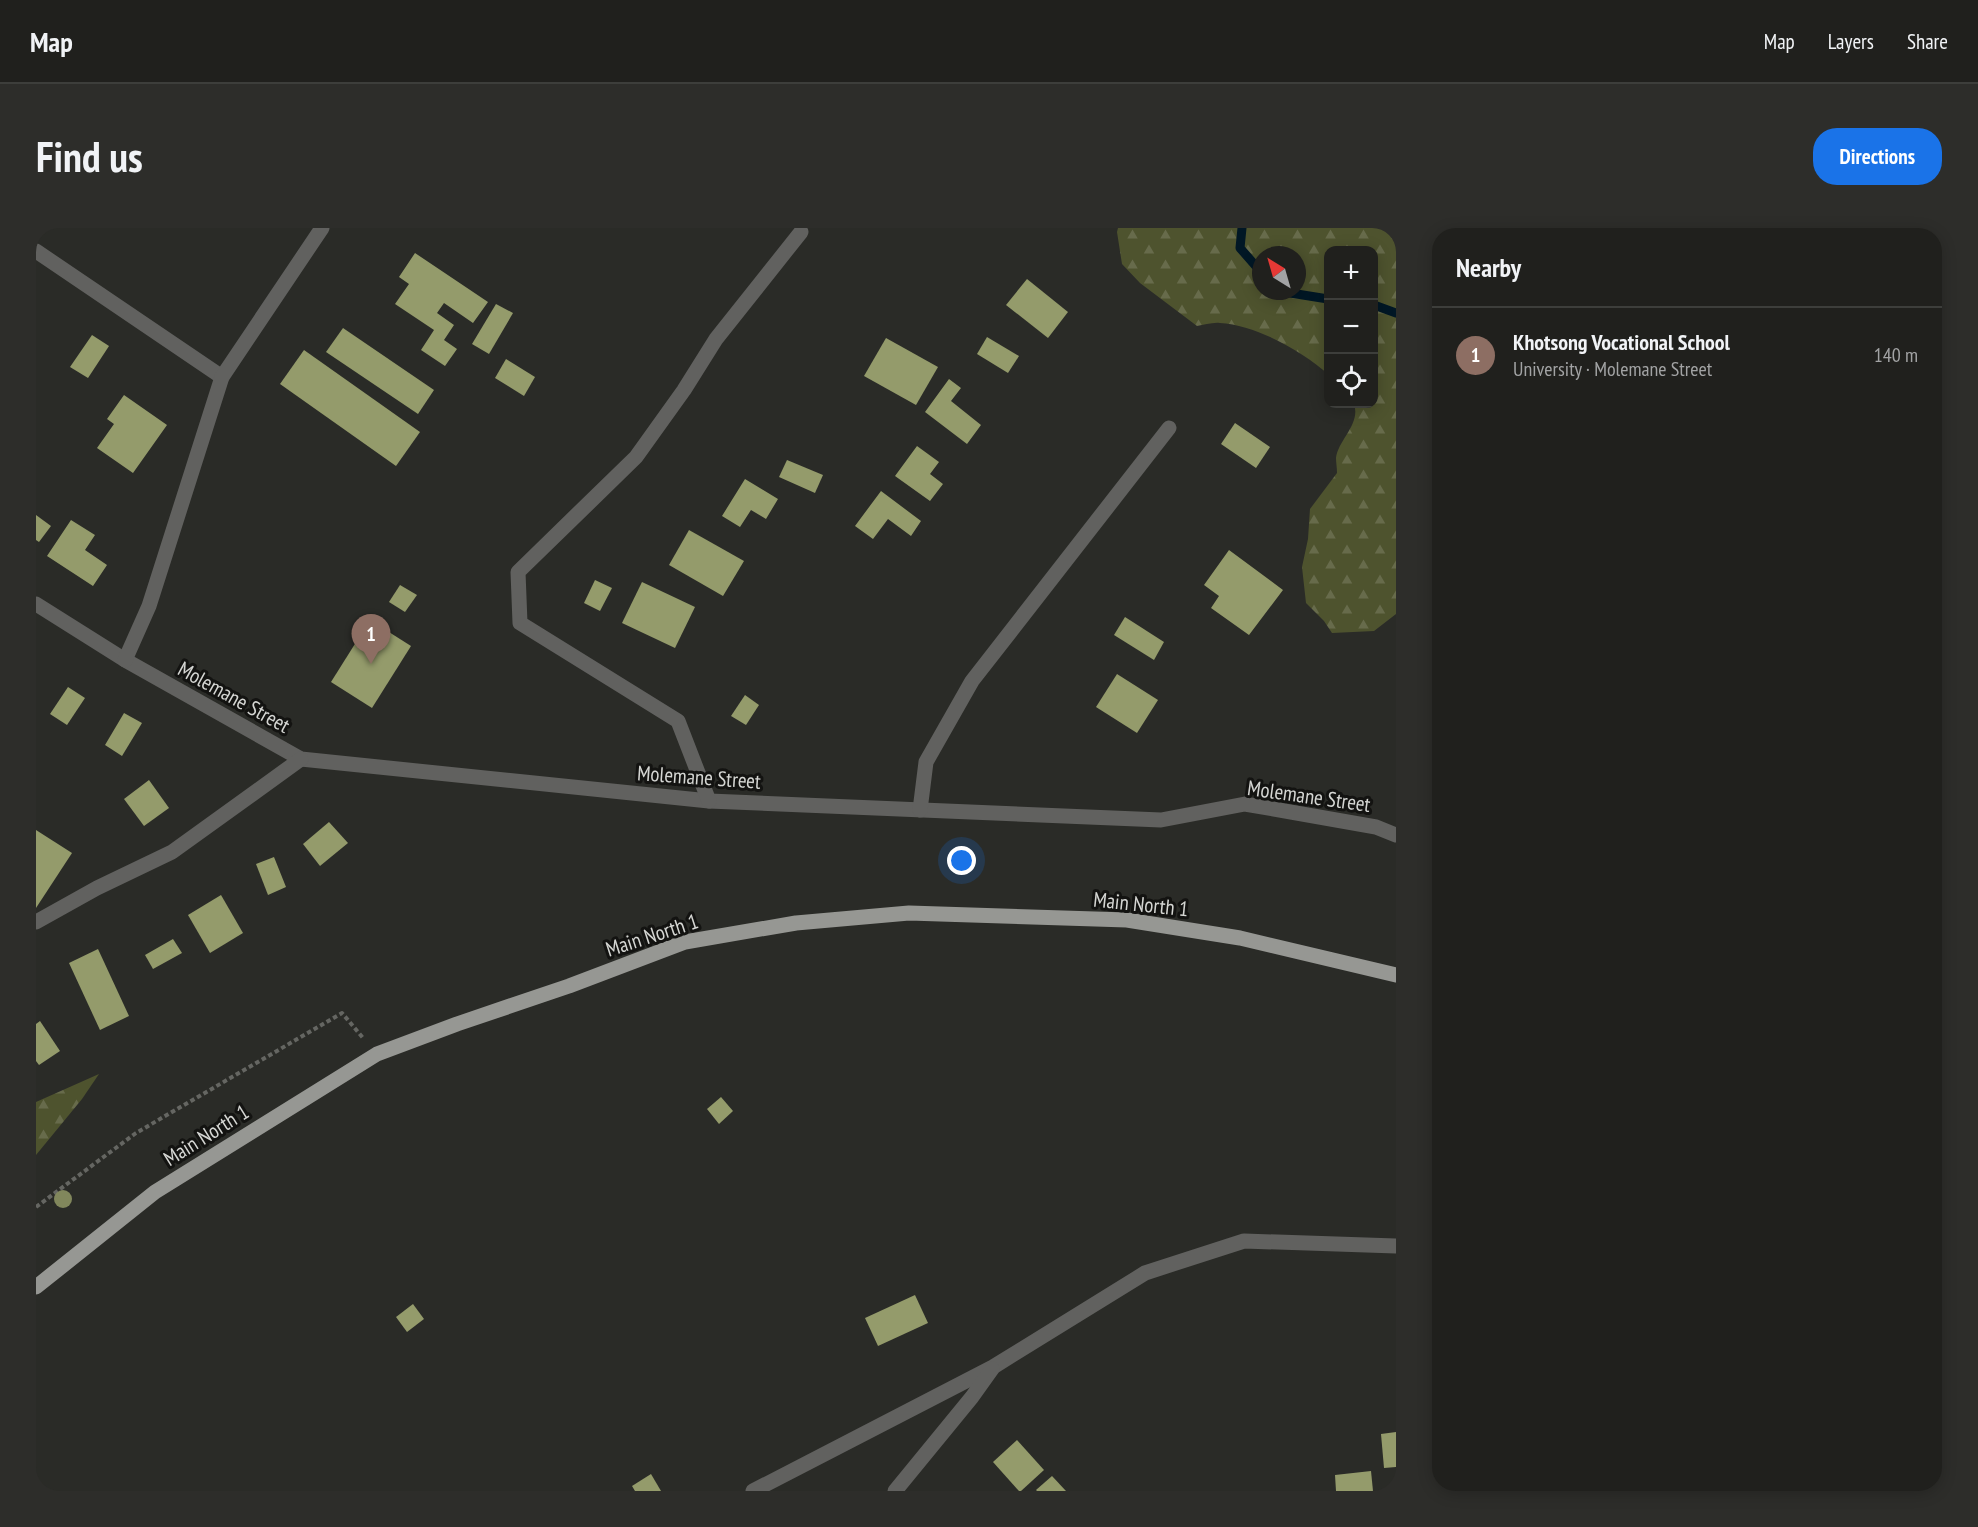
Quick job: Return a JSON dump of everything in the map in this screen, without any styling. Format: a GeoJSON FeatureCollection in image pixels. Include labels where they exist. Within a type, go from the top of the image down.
{"type":"FeatureCollection","features":[{"type":"Feature","properties":{"kind":"main road","name":"Main North 1"},"geometry":{"type":"LineString","coordinates":[[36,1287],[155,1192],[377,1054],[685,942],[796,923],[909,913],[1128,920],[1240,938],[1396,975]]}},
{"type":"Feature","properties":{"kind":"street"},"geometry":{"type":"LineString","coordinates":[[125,660],[149,606],[222,377],[322,228]]}},
{"type":"Feature","properties":{"kind":"street"},"geometry":{"type":"LineString","coordinates":[[709,801],[678,721],[520,623],[518,572],[636,457],[684,390],[716,339],[801,232]]}},
{"type":"Feature","properties":{"kind":"street"},"geometry":{"type":"LineString","coordinates":[[36,251],[222,377]]}},
{"type":"Feature","properties":{"kind":"street"},"geometry":{"type":"LineString","coordinates":[[920,810],[926,762],[972,681],[1169,428]]}},
{"type":"Feature","properties":{"kind":"street","name":"Molemane Street"},"geometry":{"type":"LineString","coordinates":[[36,604],[125,660],[301,759],[709,801],[1161,820],[1245,804],[1376,827],[1396,835]]}},
{"type":"Feature","properties":{"kind":"street"},"geometry":{"type":"LineString","coordinates":[[36,922],[97,888],[172,852],[301,759]]}},
{"type":"Feature","properties":{"kind":"street"},"geometry":{"type":"LineString","coordinates":[[753,1491],[993,1367],[1144,1273],[1244,1240],[1396,1246]]}},
{"type":"Feature","properties":{"kind":"street"},"geometry":{"type":"LineString","coordinates":[[895,1491],[972,1397],[993,1367]]}},
{"type":"Feature","properties":{"kind":"path"},"geometry":{"type":"LineString","coordinates":[[36,1208],[136,1133],[342,1013],[377,1054]]}},
{"type":"Feature","properties":{"kind":"green space"},"geometry":{"type":"Polygon","coordinates":[[[1118,228],[1396,228],[1396,614],[1374,631],[1332,633],[1324,621],[1306,603],[1302,567],[1308,539],[1310,509],[1337,473],[1336,458],[1352,425],[1355,408],[1378,408],[1378,246],[1324,246],[1324,371],[1292,348],[1263,334],[1220,323],[1197,326],[1140,283],[1122,264],[1118,228]]]}},
{"type":"Feature","properties":{"kind":"green space"},"geometry":{"type":"Polygon","coordinates":[[[99,1074],[82,1099],[36,1155],[36,1102],[99,1074]]]}},
{"type":"Feature","properties":{"kind":"building"},"geometry":{"type":"Polygon","coordinates":[[[415,253],[488,302],[473,323],[444,303],[437,313],[454,325],[444,340],[457,349],[445,366],[421,350],[434,330],[395,304],[409,284],[399,277],[415,253]]]}},
{"type":"Feature","properties":{"kind":"building"},"geometry":{"type":"Polygon","coordinates":[[[1027,279],[1068,312],[1048,338],[1006,305],[1027,279]]]}},
{"type":"Feature","properties":{"kind":"building"},"geometry":{"type":"Polygon","coordinates":[[[496,304],[513,313],[489,354],[472,344],[496,304]]]}},
{"type":"Feature","properties":{"kind":"building"},"geometry":{"type":"Polygon","coordinates":[[[343,328],[434,390],[418,414],[326,352],[343,328]]]}},
{"type":"Feature","properties":{"kind":"building"},"geometry":{"type":"Polygon","coordinates":[[[92,335],[109,346],[88,378],[70,367],[92,335]]]}},
{"type":"Feature","properties":{"kind":"building"},"geometry":{"type":"Polygon","coordinates":[[[987,337],[1019,356],[1008,373],[977,354],[987,337]]]}},
{"type":"Feature","properties":{"kind":"building"},"geometry":{"type":"Polygon","coordinates":[[[886,338],[938,367],[916,405],[864,376],[886,338]]]}},
{"type":"Feature","properties":{"kind":"building"},"geometry":{"type":"Polygon","coordinates":[[[304,350],[420,432],[396,466],[280,384],[304,350]]]}},
{"type":"Feature","properties":{"kind":"building"},"geometry":{"type":"Polygon","coordinates":[[[506,359],[535,377],[524,396],[495,378],[506,359]]]}},
{"type":"Feature","properties":{"kind":"building"},"geometry":{"type":"Polygon","coordinates":[[[949,379],[961,388],[951,401],[981,425],[967,444],[925,412],[949,379]]]}},
{"type":"Feature","properties":{"kind":"building"},"geometry":{"type":"Polygon","coordinates":[[[124,395],[167,425],[133,473],[97,448],[114,424],[107,419],[124,395]]]}},
{"type":"Feature","properties":{"kind":"building"},"geometry":{"type":"Polygon","coordinates":[[[1235,423],[1270,447],[1256,468],[1221,444],[1235,423]]]}},
{"type":"Feature","properties":{"kind":"building"},"geometry":{"type":"Polygon","coordinates":[[[917,446],[939,462],[930,474],[943,484],[930,501],[895,476],[917,446]]]}},
{"type":"Feature","properties":{"kind":"building"},"geometry":{"type":"Polygon","coordinates":[[[787,460],[823,475],[815,493],[779,477],[787,460]]]}},
{"type":"Feature","properties":{"kind":"building"},"geometry":{"type":"Polygon","coordinates":[[[745,479],[778,499],[766,519],[751,510],[740,527],[722,516],[745,479]]]}},
{"type":"Feature","properties":{"kind":"building"},"geometry":{"type":"Polygon","coordinates":[[[881,491],[921,521],[911,536],[888,519],[873,539],[855,526],[881,491]]]}},
{"type":"Feature","properties":{"kind":"building"},"geometry":{"type":"Polygon","coordinates":[[[36,515],[51,526],[39,542],[36,540],[36,515]]]}},
{"type":"Feature","properties":{"kind":"building"},"geometry":{"type":"Polygon","coordinates":[[[71,520],[95,535],[85,550],[107,565],[93,586],[47,556],[71,520]]]}},
{"type":"Feature","properties":{"kind":"building"},"geometry":{"type":"Polygon","coordinates":[[[689,530],[744,561],[723,596],[669,565],[689,530]]]}},
{"type":"Feature","properties":{"kind":"building"},"geometry":{"type":"Polygon","coordinates":[[[1229,550],[1283,590],[1249,635],[1211,608],[1219,596],[1204,585],[1229,550]]]}},
{"type":"Feature","properties":{"kind":"building"},"geometry":{"type":"Polygon","coordinates":[[[595,580],[612,588],[600,611],[584,603],[595,580]]]}},
{"type":"Feature","properties":{"kind":"building"},"geometry":{"type":"Polygon","coordinates":[[[642,582],[695,607],[675,648],[622,623],[642,582]]]}},
{"type":"Feature","properties":{"kind":"building"},"geometry":{"type":"Polygon","coordinates":[[[400,585],[417,595],[405,612],[389,602],[400,585]]]}},
{"type":"Feature","properties":{"kind":"building"},"geometry":{"type":"Polygon","coordinates":[[[1125,617],[1164,642],[1154,660],[1114,635],[1125,617]]]}},
{"type":"Feature","properties":{"kind":"building"},"geometry":{"type":"Polygon","coordinates":[[[370,620],[411,646],[372,708],[331,682],[370,620]]]}},
{"type":"Feature","properties":{"kind":"building"},"geometry":{"type":"Polygon","coordinates":[[[1117,674],[1158,700],[1137,733],[1096,707],[1117,674]]]}},
{"type":"Feature","properties":{"kind":"building"},"geometry":{"type":"Polygon","coordinates":[[[68,687],[85,698],[67,725],[50,714],[68,687]]]}},
{"type":"Feature","properties":{"kind":"building"},"geometry":{"type":"Polygon","coordinates":[[[745,695],[759,705],[746,725],[731,716],[745,695]]]}},
{"type":"Feature","properties":{"kind":"building"},"geometry":{"type":"Polygon","coordinates":[[[124,713],[142,723],[122,756],[105,745],[124,713]]]}},
{"type":"Feature","properties":{"kind":"building"},"geometry":{"type":"Polygon","coordinates":[[[149,780],[169,808],[144,826],[124,799],[149,780]]]}},
{"type":"Feature","properties":{"kind":"building"},"geometry":{"type":"Polygon","coordinates":[[[329,822],[348,843],[320,866],[303,844],[329,822]]]}},
{"type":"Feature","properties":{"kind":"building"},"geometry":{"type":"Polygon","coordinates":[[[36,830],[72,853],[36,908],[36,830]]]}},
{"type":"Feature","properties":{"kind":"building"},"geometry":{"type":"Polygon","coordinates":[[[274,857],[286,887],[268,895],[256,864],[274,857]]]}},
{"type":"Feature","properties":{"kind":"building"},"geometry":{"type":"Polygon","coordinates":[[[221,895],[243,933],[210,953],[188,915],[221,895]]]}},
{"type":"Feature","properties":{"kind":"building"},"geometry":{"type":"Polygon","coordinates":[[[173,939],[182,953],[153,969],[145,955],[173,939]]]}},
{"type":"Feature","properties":{"kind":"building"},"geometry":{"type":"Polygon","coordinates":[[[98,949],[129,1016],[100,1030],[69,963],[98,949]]]}},
{"type":"Feature","properties":{"kind":"building"},"geometry":{"type":"Polygon","coordinates":[[[40,1021],[60,1051],[39,1065],[36,1061],[36,1024],[40,1021]]]}},
{"type":"Feature","properties":{"kind":"building"},"geometry":{"type":"Polygon","coordinates":[[[721,1097],[733,1111],[719,1124],[707,1109],[721,1097]]]}},
{"type":"Feature","properties":{"kind":"building"},"geometry":{"type":"Polygon","coordinates":[[[915,1295],[928,1323],[878,1346],[865,1318],[915,1295]]]}},
{"type":"Feature","properties":{"kind":"building"},"geometry":{"type":"Polygon","coordinates":[[[413,1304],[424,1319],[407,1332],[396,1317],[413,1304]]]}},
{"type":"Feature","properties":{"kind":"building"},"geometry":{"type":"Polygon","coordinates":[[[1396,1432],[1396,1467],[1384,1468],[1381,1434],[1396,1432]]]}},
{"type":"Feature","properties":{"kind":"building"},"geometry":{"type":"Polygon","coordinates":[[[1017,1440],[1044,1470],[1021,1491],[993,1462],[1017,1440]]]}},
{"type":"Feature","properties":{"kind":"building"},"geometry":{"type":"Polygon","coordinates":[[[1371,1471],[1373,1491],[1336,1491],[1335,1475],[1371,1471]]]}},
{"type":"Feature","properties":{"kind":"building"},"geometry":{"type":"Polygon","coordinates":[[[651,1474],[661,1491],[635,1491],[632,1486],[651,1474]]]}},
{"type":"Feature","properties":{"kind":"building"},"geometry":{"type":"Polygon","coordinates":[[[1052,1476],[1066,1491],[1036,1490],[1052,1476]]]}},
{"type":"Feature","properties":{"kind":"waterway"},"geometry":{"type":"LineString","coordinates":[[1242,228],[1240,248],[1252,262]]}},
{"type":"Feature","properties":{"kind":"waterway"},"geometry":{"type":"LineString","coordinates":[[1306,295],[1324,298]]}},
{"type":"Feature","properties":{"kind":"waterway"},"geometry":{"type":"LineString","coordinates":[[1378,306],[1396,313]]}},
{"type":"Feature","properties":{"kind":"place","name":"Khotsong Vocational School"},"geometry":{"type":"Point","coordinates":[371,664]}}]}
